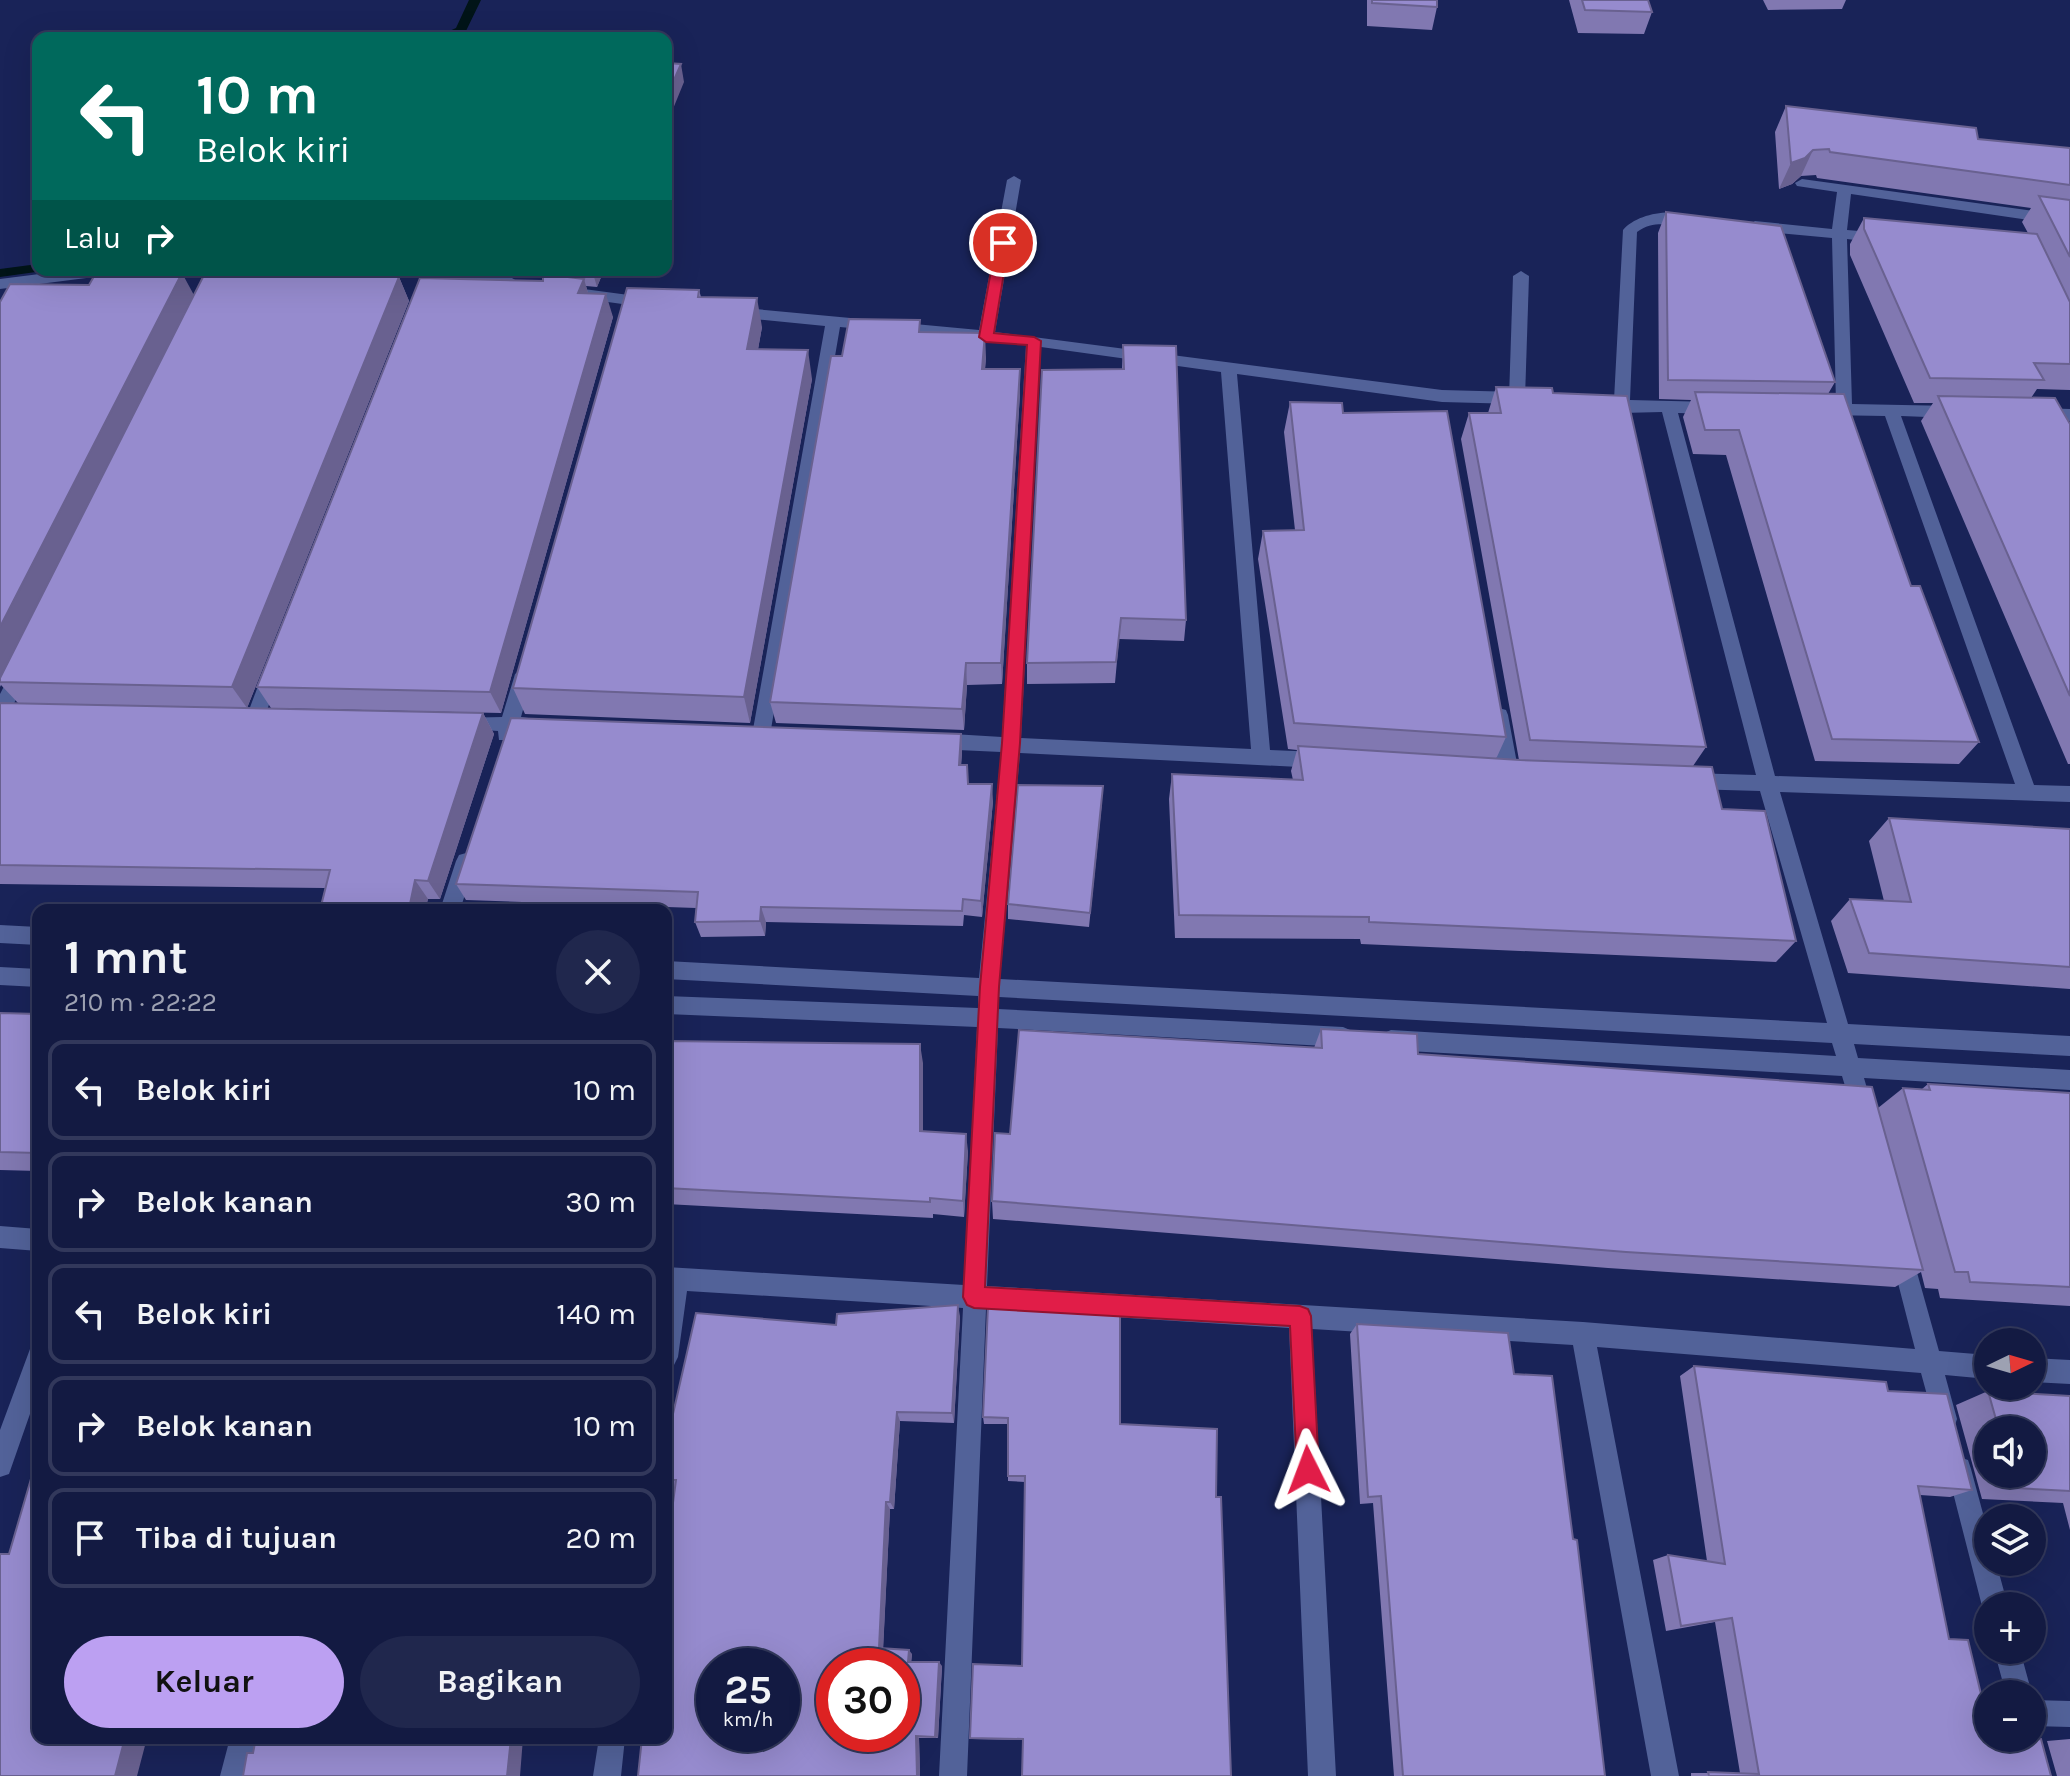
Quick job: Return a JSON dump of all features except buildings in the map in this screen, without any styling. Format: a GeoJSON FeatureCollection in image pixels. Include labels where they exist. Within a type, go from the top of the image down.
{"type":"FeatureCollection","features":[{"type":"Feature","properties":{"kind":"street"},"geometry":{"type":"LineString","coordinates":[[986,337],[1014,180]]}},
{"type":"Feature","properties":{"kind":"street"},"geometry":{"type":"LineString","coordinates":[[1802,183],[1845,188],[2011,220],[2070,221]]}},
{"type":"Feature","properties":{"kind":"street"},"geometry":{"type":"LineString","coordinates":[[1844,409],[1839,233],[1845,188]]}},
{"type":"Feature","properties":{"kind":"street"},"geometry":{"type":"LineString","coordinates":[[1622,407],[1630,230],[1638,221],[1656,218],[1702,222]]}},
{"type":"Feature","properties":{"kind":"street"},"geometry":{"type":"LineString","coordinates":[[1732,224],[1901,240]]}},
{"type":"Feature","properties":{"kind":"street"},"geometry":{"type":"LineString","coordinates":[[0,303],[7,283],[62,276]]}},
{"type":"Feature","properties":{"kind":"street"},"geometry":{"type":"LineString","coordinates":[[424,277],[457,276]]}},
{"type":"Feature","properties":{"kind":"street"},"geometry":{"type":"LineString","coordinates":[[494,276],[535,287]]}},
{"type":"Feature","properties":{"kind":"street"},"geometry":{"type":"LineString","coordinates":[[723,310],[1034,341],[1444,403],[1524,399],[1521,276]]}},
{"type":"Feature","properties":{"kind":"street"},"geometry":{"type":"LineString","coordinates":[[566,291],[626,308],[676,305]]}},
{"type":"Feature","properties":{"kind":"street"},"geometry":{"type":"LineString","coordinates":[[761,735],[833,323]]}},
{"type":"Feature","properties":{"kind":"street"},"geometry":{"type":"LineString","coordinates":[[953,1776],[989,987],[1011,743],[1034,341]]}},
{"type":"Feature","properties":{"kind":"street"},"geometry":{"type":"LineString","coordinates":[[1229,369],[1261,756]]}},
{"type":"Feature","properties":{"kind":"street"},"geometry":{"type":"LineString","coordinates":[[1592,404],[1732,408]]}},
{"type":"Feature","properties":{"kind":"street"},"geometry":{"type":"LineString","coordinates":[[1669,408],[1768,784],[1867,1125]]}},
{"type":"Feature","properties":{"kind":"street"},"geometry":{"type":"LineString","coordinates":[[1812,409],[1965,412]]}},
{"type":"Feature","properties":{"kind":"street"},"geometry":{"type":"LineString","coordinates":[[1891,410],[2027,791]]}},
{"type":"Feature","properties":{"kind":"street"},"geometry":{"type":"LineString","coordinates":[[2025,413],[2070,415]]}},
{"type":"Feature","properties":{"kind":"street"},"geometry":{"type":"LineString","coordinates":[[5,713],[28,656]]}},
{"type":"Feature","properties":{"kind":"street"},"geometry":{"type":"LineString","coordinates":[[255,718],[278,658]]}},
{"type":"Feature","properties":{"kind":"street"},"geometry":{"type":"LineString","coordinates":[[501,753],[527,664]]}},
{"type":"Feature","properties":{"kind":"street"},"geometry":{"type":"LineString","coordinates":[[1496,699],[1509,774]]}},
{"type":"Feature","properties":{"kind":"street"},"geometry":{"type":"LineString","coordinates":[[446,722],[557,726]]}},
{"type":"Feature","properties":{"kind":"street"},"geometry":{"type":"LineString","coordinates":[[917,740],[1339,762]]}},
{"type":"Feature","properties":{"kind":"street"},"geometry":{"type":"LineString","coordinates":[[1677,781],[2070,794]]}},
{"type":"Feature","properties":{"kind":"street"},"geometry":{"type":"LineString","coordinates":[[452,904],[473,838]]}},
{"type":"Feature","properties":{"kind":"street"},"geometry":{"type":"LineString","coordinates":[[0,934],[32,936]]}},
{"type":"Feature","properties":{"kind":"street"},"geometry":{"type":"LineString","coordinates":[[672,970],[2070,1046]]}},
{"type":"Feature","properties":{"kind":"street"},"geometry":{"type":"LineString","coordinates":[[0,976],[32,978]]}},
{"type":"Feature","properties":{"kind":"street"},"geometry":{"type":"LineString","coordinates":[[1106,994],[1106,1024]]}},
{"type":"Feature","properties":{"kind":"street"},"geometry":{"type":"LineString","coordinates":[[672,1005],[1106,1024],[2070,1080]]}},
{"type":"Feature","properties":{"kind":"street"},"geometry":{"type":"LineString","coordinates":[[1501,1015],[1508,1047]]}},
{"type":"Feature","properties":{"kind":"street"},"geometry":{"type":"LineString","coordinates":[[1672,1025],[1680,1056]]}},
{"type":"Feature","properties":{"kind":"street"},"geometry":{"type":"LineString","coordinates":[[1894,1229],[1991,1592]]}},
{"type":"Feature","properties":{"kind":"street"},"geometry":{"type":"LineString","coordinates":[[0,1237],[32,1240]]}},
{"type":"Feature","properties":{"kind":"street"},"geometry":{"type":"LineString","coordinates":[[672,1278],[1583,1334],[1974,1366]]}},
{"type":"Feature","properties":{"kind":"street"},"geometry":{"type":"LineString","coordinates":[[1300,1316],[1322,1776]]}},
{"type":"Feature","properties":{"kind":"street"},"geometry":{"type":"LineString","coordinates":[[1583,1334],[1665,1776]]}},
{"type":"Feature","properties":{"kind":"street"},"geometry":{"type":"LineString","coordinates":[[2046,1371],[2070,1372]]}},
{"type":"Feature","properties":{"kind":"street"},"geometry":{"type":"LineString","coordinates":[[0,1465],[32,1374]]}},
{"type":"Feature","properties":{"kind":"street"},"geometry":{"type":"LineString","coordinates":[[2046,1713],[2070,1714]]}},
{"type":"Feature","properties":{"kind":"street"},"geometry":{"type":"LineString","coordinates":[[234,1776],[242,1744]]}},
{"type":"Feature","properties":{"kind":"street"},"geometry":{"type":"LineString","coordinates":[[607,1776],[611,1744]]}},
{"type":"Feature","properties":{"kind":"waterway"},"geometry":{"type":"LineString","coordinates":[[456,32],[461,30],[475,0]]}},
{"type":"Feature","properties":{"kind":"waterway"},"geometry":{"type":"LineString","coordinates":[[0,273],[32,269]]}},
{"type":"Feature","properties":{"kind":"route"},"geometry":{"type":"LineString","coordinates":[[1003,243],[986,337],[1034,341],[1011,743],[989,987],[974,1297],[1300,1316],[1308,1470]]}}]}
